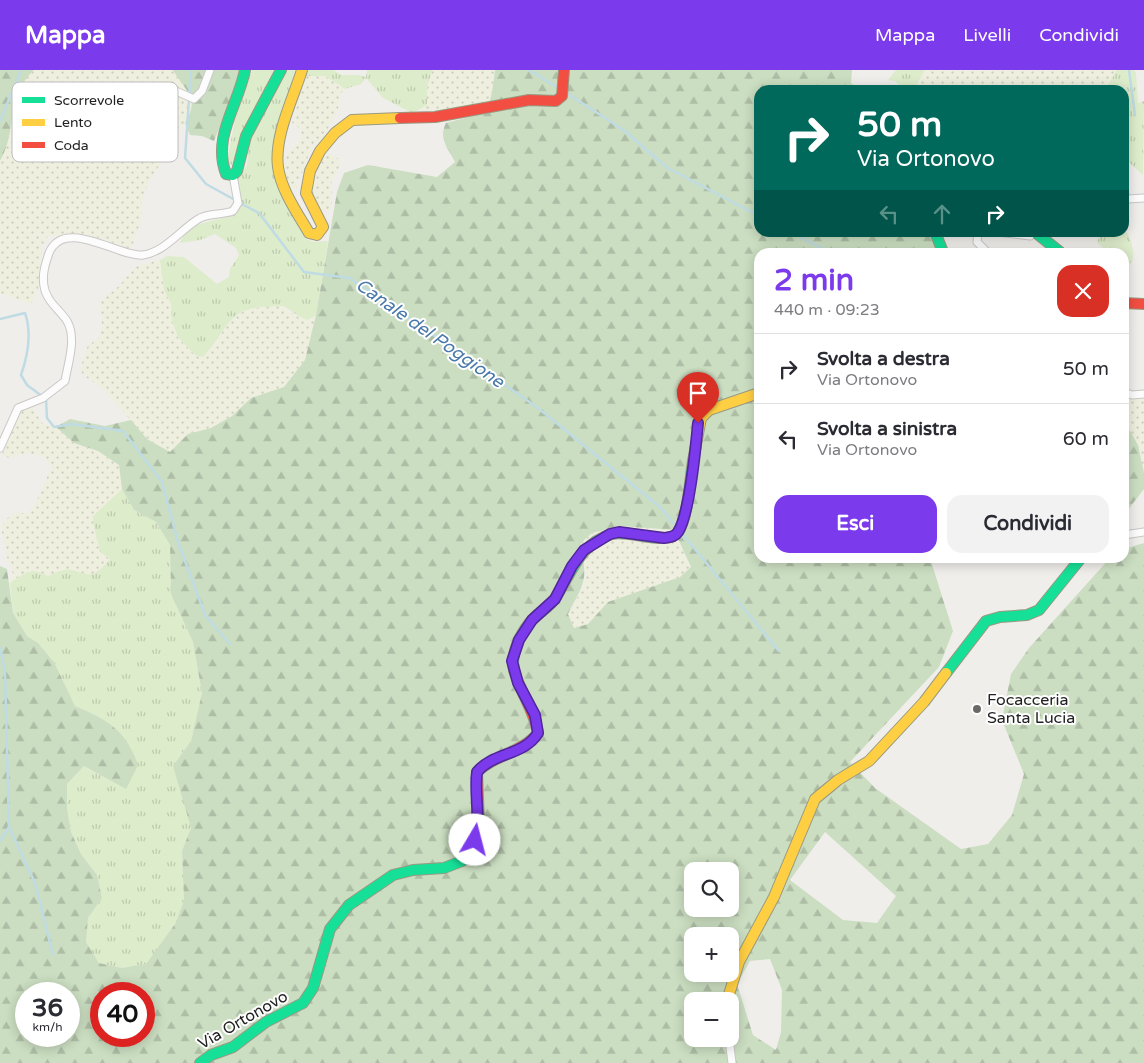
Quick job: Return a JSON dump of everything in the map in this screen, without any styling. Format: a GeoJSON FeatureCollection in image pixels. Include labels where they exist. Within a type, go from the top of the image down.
{"type":"FeatureCollection","features":[{"type":"Feature","properties":{"kind":"street"},"geometry":{"type":"LineString","coordinates":[[178,92],[194,99],[202,91],[210,70]]}},
{"type":"Feature","properties":{"kind":"street"},"geometry":{"type":"LineString","coordinates":[[245,70],[244,80],[230,109],[223,138],[222,167],[226,174],[232,175],[237,171],[246,136],[281,70]]}},
{"type":"Feature","properties":{"kind":"street"},"geometry":{"type":"LineString","coordinates":[[302,70],[279,149],[278,167],[301,219],[309,232],[317,235],[324,228],[323,222],[310,205],[306,193],[310,172],[326,142],[340,127],[352,120],[435,117],[529,100],[556,101],[562,96],[564,70]]}},
{"type":"Feature","properties":{"kind":"street"},"geometry":{"type":"LineString","coordinates":[[0,448],[18,408],[43,398],[65,381],[71,349],[70,331],[67,322],[52,303],[44,288],[43,270],[55,244],[60,240],[86,239],[136,255],[154,252],[202,217],[233,211],[238,204],[232,175]]}},
{"type":"Feature","properties":{"kind":"street"},"geometry":{"type":"LineString","coordinates":[[1129,199],[1144,198]]}},
{"type":"Feature","properties":{"kind":"street"},"geometry":{"type":"LineString","coordinates":[[978,237],[977,242],[983,248]]}},
{"type":"Feature","properties":{"kind":"street"},"geometry":{"type":"LineString","coordinates":[[1039,237],[1054,248]]}},
{"type":"Feature","properties":{"kind":"street"},"geometry":{"type":"LineString","coordinates":[[1129,303],[1144,304]]}},
{"type":"Feature","properties":{"kind":"street"},"geometry":{"type":"LineString","coordinates":[[1129,394],[1144,394]]}},
{"type":"Feature","properties":{"kind":"street","name":"Via Ortonovo"},"geometry":{"type":"LineString","coordinates":[[200,1063],[211,1054],[231,1048],[268,1020],[304,1002],[314,982],[330,930],[346,908],[394,875],[412,870],[451,868],[471,853],[478,827],[478,801],[475,784],[477,772],[490,760],[526,747],[532,743],[538,733],[535,715],[518,683],[512,661],[519,640],[532,620],[555,599],[572,566],[584,550],[610,534],[619,532],[664,538],[672,537],[678,532],[690,486],[701,418],[710,410],[754,395]]}},
{"type":"Feature","properties":{"kind":"street"},"geometry":{"type":"LineString","coordinates":[[1129,534],[1144,532]]}},
{"type":"Feature","properties":{"kind":"street"},"geometry":{"type":"LineString","coordinates":[[730,992],[739,962],[780,882],[815,800],[838,780],[869,761],[924,702],[986,621],[999,615],[1034,614],[1040,610],[1077,563]]}},
{"type":"Feature","properties":{"kind":"street"},"geometry":{"type":"LineString","coordinates":[[730,1047],[732,1063]]}},
{"type":"Feature","properties":{"kind":"green space"},"geometry":{"type":"Polygon","coordinates":[[[0,70],[34,70],[24,82],[12,82],[12,120],[9,138],[0,161],[0,70]]]}},
{"type":"Feature","properties":{"kind":"green space"},"geometry":{"type":"Polygon","coordinates":[[[34,70],[173,70],[192,96],[192,111],[178,131],[178,82],[23,82],[34,70]]]}},
{"type":"Feature","properties":{"kind":"green space"},"geometry":{"type":"Polygon","coordinates":[[[173,70],[240,70],[237,85],[214,141],[202,136],[190,135],[185,123],[192,106],[190,95],[173,70]]]}},
{"type":"Feature","properties":{"kind":"green space"},"geometry":{"type":"Polygon","coordinates":[[[252,70],[274,70],[239,139],[232,165],[227,162],[235,119],[252,70]]]}},
{"type":"Feature","properties":{"kind":"green space"},"geometry":{"type":"Polygon","coordinates":[[[286,70],[295,70],[275,140],[274,160],[306,239],[314,242],[328,241],[316,315],[308,320],[281,306],[252,308],[228,323],[203,357],[195,355],[178,337],[172,321],[171,304],[164,290],[160,260],[167,256],[184,257],[217,284],[229,277],[230,269],[239,255],[236,248],[215,234],[200,240],[180,243],[191,228],[226,217],[241,207],[242,198],[236,180],[247,165],[250,138],[286,70]]]}},
{"type":"Feature","properties":{"kind":"green space"},"geometry":{"type":"Polygon","coordinates":[[[305,70],[333,70],[342,75],[366,77],[367,70],[432,70],[427,88],[427,105],[412,113],[383,98],[366,78],[361,84],[345,89],[325,76],[305,76],[305,70]]]}},
{"type":"Feature","properties":{"kind":"green space"},"geometry":{"type":"Polygon","coordinates":[[[432,70],[495,70],[491,102],[449,110],[420,110],[427,105],[427,88],[432,70]]]}},
{"type":"Feature","properties":{"kind":"green space"},"geometry":{"type":"Polygon","coordinates":[[[495,70],[852,70],[851,83],[854,85],[754,85],[754,237],[932,237],[936,248],[754,248],[754,563],[932,563],[953,631],[939,667],[850,762],[875,788],[961,849],[988,844],[1012,815],[1024,774],[1002,720],[1011,674],[1029,648],[1106,563],[1129,563],[1129,548],[1144,543],[1144,1063],[0,1063],[0,566],[7,569],[13,613],[27,636],[38,643],[54,662],[75,706],[97,716],[114,728],[128,743],[138,765],[126,789],[84,766],[67,784],[67,808],[71,832],[81,854],[97,875],[102,898],[88,918],[86,942],[99,963],[122,968],[146,964],[175,924],[184,901],[182,851],[191,828],[173,766],[191,741],[202,693],[193,642],[171,594],[170,545],[156,522],[134,510],[122,489],[119,465],[98,451],[74,443],[56,427],[70,419],[105,426],[131,420],[147,439],[170,452],[188,434],[211,428],[232,416],[251,398],[284,387],[305,360],[316,315],[337,192],[344,173],[368,165],[437,177],[455,162],[443,139],[446,123],[479,113],[485,110],[495,70]],[[621,526],[592,533],[581,543],[584,580],[568,614],[574,628],[588,624],[608,602],[680,577],[691,567],[674,530],[621,526]],[[825,832],[790,880],[843,920],[877,923],[896,896],[825,832]],[[684,927],[684,982],[738,982],[737,984],[753,1035],[776,1050],[781,1032],[782,990],[770,959],[750,961],[739,980],[739,927],[684,927]]]}},
{"type":"Feature","properties":{"kind":"green space"},"geometry":{"type":"Polygon","coordinates":[[[896,70],[925,70],[917,85],[898,85],[895,81],[888,80],[896,70]]]}},
{"type":"Feature","properties":{"kind":"green space"},"geometry":{"type":"Polygon","coordinates":[[[925,70],[1117,70],[1108,85],[917,85],[925,70]]]}},
{"type":"Feature","properties":{"kind":"green space"},"geometry":{"type":"Polygon","coordinates":[[[1117,70],[1134,70],[1136,73],[1138,103],[1144,101],[1143,175],[1129,162],[1129,85],[1108,85],[1117,70]]]}},
{"type":"Feature","properties":{"kind":"green space"},"geometry":{"type":"Polygon","coordinates":[[[317,74],[325,76],[345,89],[340,95],[338,110],[320,143],[315,143],[311,149],[296,189],[291,188],[283,171],[287,154],[298,142],[302,130],[292,123],[305,76],[317,74]]]}},
{"type":"Feature","properties":{"kind":"green space"},"geometry":{"type":"Polygon","coordinates":[[[12,117],[12,162],[161,162],[148,184],[142,201],[141,221],[131,249],[87,234],[48,236],[42,246],[38,290],[31,304],[0,293],[0,161],[12,117]]]}},
{"type":"Feature","properties":{"kind":"green space"},"geometry":{"type":"Polygon","coordinates":[[[328,153],[339,159],[341,163],[332,181],[332,210],[317,212],[311,189],[322,157],[328,153]]]}},
{"type":"Feature","properties":{"kind":"green space"},"geometry":{"type":"Polygon","coordinates":[[[1099,237],[1129,237],[1133,249],[1132,262],[1129,265],[1129,248],[1103,248],[1097,242],[1099,237]]]}},
{"type":"Feature","properties":{"kind":"green space"},"geometry":{"type":"Polygon","coordinates":[[[160,260],[164,290],[171,304],[172,321],[178,337],[195,355],[203,357],[214,345],[227,324],[246,309],[279,305],[300,318],[308,320],[316,315],[305,360],[284,387],[251,398],[232,416],[211,428],[188,434],[170,452],[147,439],[103,389],[83,375],[80,369],[88,345],[98,339],[102,327],[100,302],[120,285],[136,266],[160,260]]]}},
{"type":"Feature","properties":{"kind":"green space"},"geometry":{"type":"Polygon","coordinates":[[[1129,398],[1144,398],[1144,473],[1138,445],[1130,431],[1129,398]]]}},
{"type":"Feature","properties":{"kind":"green space"},"geometry":{"type":"Polygon","coordinates":[[[31,406],[43,424],[56,427],[74,443],[98,451],[119,465],[122,489],[102,507],[93,529],[98,540],[100,552],[110,559],[94,575],[82,575],[70,570],[59,571],[48,576],[25,573],[10,583],[13,574],[6,554],[1,527],[5,520],[14,513],[28,513],[35,504],[52,466],[44,457],[26,453],[9,458],[2,455],[10,427],[20,411],[31,406]]]}},
{"type":"Feature","properties":{"kind":"green space"},"geometry":{"type":"Polygon","coordinates":[[[1129,430],[1138,445],[1144,473],[1144,489],[1129,508],[1129,430]]]}},
{"type":"Feature","properties":{"kind":"green space"},"geometry":{"type":"Polygon","coordinates":[[[122,489],[134,510],[156,522],[170,545],[171,594],[193,642],[202,693],[191,741],[173,766],[192,828],[182,851],[184,901],[175,924],[147,964],[122,968],[99,963],[86,942],[88,918],[102,898],[97,875],[81,854],[71,832],[67,808],[67,784],[84,766],[126,789],[97,716],[75,706],[54,662],[38,643],[27,636],[13,613],[10,583],[28,572],[42,573],[48,576],[66,570],[93,574],[100,570],[110,559],[100,552],[93,516],[122,489]]]}},
{"type":"Feature","properties":{"kind":"green space"},"geometry":{"type":"Polygon","coordinates":[[[621,526],[674,530],[691,568],[680,577],[608,602],[588,624],[574,628],[568,614],[583,588],[586,573],[581,543],[592,533],[621,526]]]}},
{"type":"Feature","properties":{"kind":"waterway"},"geometry":{"type":"LineString","coordinates":[[16,82],[21,70]]}},
{"type":"Feature","properties":{"kind":"waterway","name":"Canale del Poggione"},"geometry":{"type":"LineString","coordinates":[[191,70],[185,158],[206,184],[235,200]]}},
{"type":"Feature","properties":{"kind":"waterway"},"geometry":{"type":"LineString","coordinates":[[529,70],[560,89]]}},
{"type":"Feature","properties":{"kind":"waterway"},"geometry":{"type":"LineString","coordinates":[[1129,70],[1135,115]]}},
{"type":"Feature","properties":{"kind":"waterway"},"geometry":{"type":"LineString","coordinates":[[0,121],[12,92]]}},
{"type":"Feature","properties":{"kind":"waterway"},"geometry":{"type":"LineString","coordinates":[[565,92],[625,131],[666,167],[754,213]]}},
{"type":"Feature","properties":{"kind":"waterway","name":"Canale del Poggione"},"geometry":{"type":"LineString","coordinates":[[240,203],[259,213],[304,272],[349,278],[376,295],[538,408],[661,508],[673,523]]}},
{"type":"Feature","properties":{"kind":"waterway"},"geometry":{"type":"LineString","coordinates":[[800,237],[821,248]]}},
{"type":"Feature","properties":{"kind":"waterway"},"geometry":{"type":"LineString","coordinates":[[0,319],[25,313],[28,328],[28,344],[26,360],[21,375],[27,385],[46,399],[47,418],[54,427],[72,424],[123,431],[162,482],[178,542],[205,615],[230,644]]}},
{"type":"Feature","properties":{"kind":"waterway","name":"Canale del Poggione"},"geometry":{"type":"LineString","coordinates":[[684,536],[779,651]]}},
{"type":"Feature","properties":{"kind":"waterway"},"geometry":{"type":"LineString","coordinates":[[0,648],[5,671],[9,827],[0,841]]}},
{"type":"Feature","properties":{"kind":"waterway"},"geometry":{"type":"LineString","coordinates":[[9,827],[35,883],[53,955]]}},
{"type":"Feature","properties":{"kind":"traffic: fast"},"geometry":{"type":"LineString","coordinates":[[245,70],[224,134],[222,147],[226,174],[233,175],[237,171],[246,136],[281,70]]}},
{"type":"Feature","properties":{"kind":"traffic: fast"},"geometry":{"type":"LineString","coordinates":[[937,237],[941,248]]}},
{"type":"Feature","properties":{"kind":"traffic: fast"},"geometry":{"type":"LineString","coordinates":[[1041,237],[1055,248]]}},
{"type":"Feature","properties":{"kind":"traffic: fast"},"geometry":{"type":"LineString","coordinates":[[514,670],[515,649],[525,629],[554,600],[578,559],[592,544],[601,538],[619,533],[666,538],[678,532],[686,508],[693,461]]}},
{"type":"Feature","properties":{"kind":"traffic: fast"},"geometry":{"type":"LineString","coordinates":[[946,673],[986,621],[1000,617],[1027,615],[1039,610],[1077,563]]}},
{"type":"Feature","properties":{"kind":"traffic: fast"},"geometry":{"type":"LineString","coordinates":[[200,1063],[211,1055],[233,1047],[266,1022],[303,1003],[313,988],[330,929],[349,905],[393,875],[413,870],[444,868],[462,861],[475,844],[479,824]]}},
{"type":"Feature","properties":{"kind":"traffic: slow"},"geometry":{"type":"LineString","coordinates":[[302,70],[281,130],[278,167],[286,193],[309,233],[317,235],[323,227],[306,193],[310,171],[320,151],[335,133],[352,120],[400,118]]}},
{"type":"Feature","properties":{"kind":"traffic: slow"},"geometry":{"type":"LineString","coordinates":[[693,461],[701,418],[709,410],[754,395]]}},
{"type":"Feature","properties":{"kind":"traffic: slow"},"geometry":{"type":"LineString","coordinates":[[730,992],[739,962],[774,897],[815,799],[838,780],[869,761],[924,702],[946,673]]}},
{"type":"Feature","properties":{"kind":"traffic: jam"},"geometry":{"type":"LineString","coordinates":[[400,118],[435,117],[529,100],[556,101],[562,96],[564,70]]}},
{"type":"Feature","properties":{"kind":"traffic: jam"},"geometry":{"type":"LineString","coordinates":[[1129,303],[1144,304]]}},
{"type":"Feature","properties":{"kind":"traffic: jam"},"geometry":{"type":"LineString","coordinates":[[479,824],[477,772],[492,761],[532,740],[538,733],[514,670]]}},
{"type":"Feature","properties":{"kind":"place","name":"Focacceria Santa Lucia"},"geometry":{"type":"Point","coordinates":[977,709]}},
{"type":"Feature","properties":{"kind":"route"},"geometry":{"type":"LineString","coordinates":[[475,840],[478,827],[478,801],[475,784],[477,772],[490,760],[526,747],[532,743],[538,733],[535,715],[515,676],[512,661],[514,650],[519,640],[532,620],[555,599],[572,566],[584,550],[610,534],[619,532],[664,538],[672,537],[678,532],[690,486],[698,423]]}}]}
